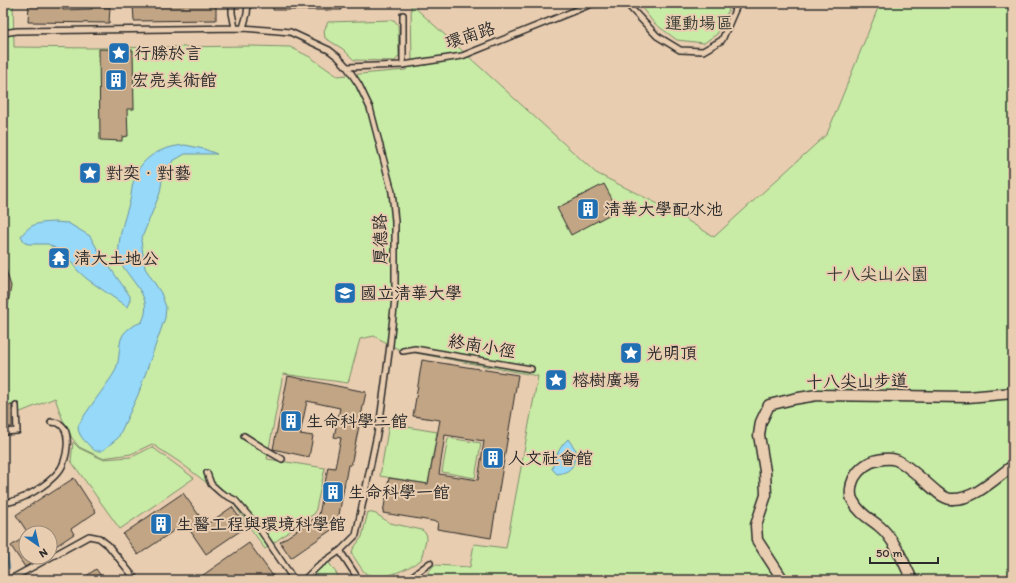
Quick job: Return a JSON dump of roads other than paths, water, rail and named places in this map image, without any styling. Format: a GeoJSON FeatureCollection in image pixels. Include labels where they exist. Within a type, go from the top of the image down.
{"type":"FeatureCollection","features":[{"type":"Feature","properties":{"kind":"street","name":"十八尖山步道"},"geometry":{"type":"LineString","coordinates":[[783,580],[757,540],[756,525],[766,495],[765,471],[759,435],[762,422],[769,406],[794,399],[817,395],[968,397],[1013,394]]}},
{"type":"Feature","properties":{"kind":"street"},"geometry":{"type":"LineString","coordinates":[[912,580],[900,554],[890,539],[880,526],[868,519],[858,510],[852,500],[851,491],[853,481],[857,473],[864,465],[872,461],[882,459],[895,460],[905,466],[940,494],[951,500],[970,496],[1013,466]]}},
{"type":"Feature","properties":{"kind":"lane"},"geometry":{"type":"LineString","coordinates":[[232,3],[235,28]]}},
{"type":"Feature","properties":{"kind":"lane"},"geometry":{"type":"LineString","coordinates":[[243,28],[248,3]]}},
{"type":"Feature","properties":{"kind":"lane","name":"環南路"},"geometry":{"type":"LineString","coordinates":[[347,67],[403,65],[462,56],[594,3]]}},
{"type":"Feature","properties":{"kind":"lane"},"geometry":{"type":"LineString","coordinates":[[626,3],[657,36],[680,50],[703,51],[722,40],[738,3]]}},
{"type":"Feature","properties":{"kind":"lane"},"geometry":{"type":"LineString","coordinates":[[403,15],[403,65]]}},
{"type":"Feature","properties":{"kind":"lane","name":"厚德路"},"geometry":{"type":"LineString","coordinates":[[3,33],[17,31],[235,28],[290,32],[329,50],[347,67],[359,85],[370,108],[392,192],[395,221],[395,290],[390,345],[380,420],[356,536],[341,550],[318,566],[304,580]]}},
{"type":"Feature","properties":{"kind":"lane","name":"終南小徑"},"geometry":{"type":"LineString","coordinates":[[403,351],[410,349],[428,351],[531,369]]}},
{"type":"Feature","properties":{"kind":"lane"},"geometry":{"type":"LineString","coordinates":[[3,432],[17,431],[16,406]]}},
{"type":"Feature","properties":{"kind":"lane"},"geometry":{"type":"LineString","coordinates":[[3,503],[10,503],[22,499],[54,477],[63,466],[67,452],[66,438],[63,427],[58,423],[51,422]]}},
{"type":"Feature","properties":{"kind":"lane"},"geometry":{"type":"LineString","coordinates":[[244,436],[282,459]]}},
{"type":"Feature","properties":{"kind":"lane"},"geometry":{"type":"LineString","coordinates":[[207,473],[211,484],[221,493],[235,500],[259,528],[294,580]]}},
{"type":"Feature","properties":{"kind":"lane"},"geometry":{"type":"LineString","coordinates":[[9,580],[89,536],[99,538],[108,545],[136,580]]}},
{"type":"Feature","properties":{"kind":"lane"},"geometry":{"type":"LineString","coordinates":[[341,550],[342,554],[359,580]]}},
{"type":"Feature","properties":{"kind":"lane"},"geometry":{"type":"LineString","coordinates":[[406,580],[430,562]]}},
{"type":"Feature","properties":{"kind":"water"},"geometry":{"type":"Polygon","coordinates":[[[185,145],[204,149],[217,154],[185,154],[173,161],[163,174],[160,193],[141,240],[145,268],[161,293],[166,307],[165,318],[138,395],[118,438],[102,451],[95,451],[78,431],[79,424],[114,373],[119,357],[120,343],[125,332],[142,322],[145,314],[146,307],[142,294],[119,258],[120,238],[134,180],[143,163],[149,158],[162,150],[185,145]]]}},
{"type":"Feature","properties":{"kind":"water"},"geometry":{"type":"Polygon","coordinates":[[[54,222],[68,223],[90,236],[99,252],[130,296],[127,307],[87,279],[78,271],[68,258],[58,250],[48,244],[25,243],[21,236],[28,228],[35,224],[54,222]]]}},
{"type":"Feature","properties":{"kind":"water"},"geometry":{"type":"Polygon","coordinates":[[[568,439],[576,450],[573,464],[572,467],[566,472],[557,474],[552,469],[553,465],[560,449],[568,439]]]}},
{"type":"Feature","properties":{"kind":"waterway"},"geometry":{"type":"LineString","coordinates":[[3,549],[6,550],[9,568]]}},
{"type":"Feature","properties":{"kind":"place","name":"行勝於言"},"geometry":{"type":"Point","coordinates":[119,53]}},
{"type":"Feature","properties":{"kind":"place","name":"宏亮美術館"},"geometry":{"type":"Point","coordinates":[116,80]}},
{"type":"Feature","properties":{"kind":"place","name":"對奕‧對藝"},"geometry":{"type":"Point","coordinates":[90,173]}},
{"type":"Feature","properties":{"kind":"place","name":"清華大學配水池"},"geometry":{"type":"Point","coordinates":[588,209]}},
{"type":"Feature","properties":{"kind":"place","name":"清大土地公"},"geometry":{"type":"Point","coordinates":[59,258]}},
{"type":"Feature","properties":{"kind":"place","name":"國立清華大學"},"geometry":{"type":"Point","coordinates":[345,293]}},
{"type":"Feature","properties":{"kind":"place","name":"光明頂"},"geometry":{"type":"Point","coordinates":[631,353]}},
{"type":"Feature","properties":{"kind":"place","name":"榕樹廣場"},"geometry":{"type":"Point","coordinates":[556,380]}},
{"type":"Feature","properties":{"kind":"place","name":"生命科學二館"},"geometry":{"type":"Point","coordinates":[291,421]}},
{"type":"Feature","properties":{"kind":"place","name":"人文社會館"},"geometry":{"type":"Point","coordinates":[493,458]}},
{"type":"Feature","properties":{"kind":"place","name":"生命科學一館"},"geometry":{"type":"Point","coordinates":[333,492]}},
{"type":"Feature","properties":{"kind":"place","name":"生醫工程與環境科學館"},"geometry":{"type":"Point","coordinates":[161,524]}},
{"type":"Feature","properties":{"kind":"park label","name":"運動場區"},"geometry":{"type":"Point","coordinates":[699,23]}},
{"type":"Feature","properties":{"kind":"park label","name":"十八尖山公園"},"geometry":{"type":"Point","coordinates":[877,274]}}]}
